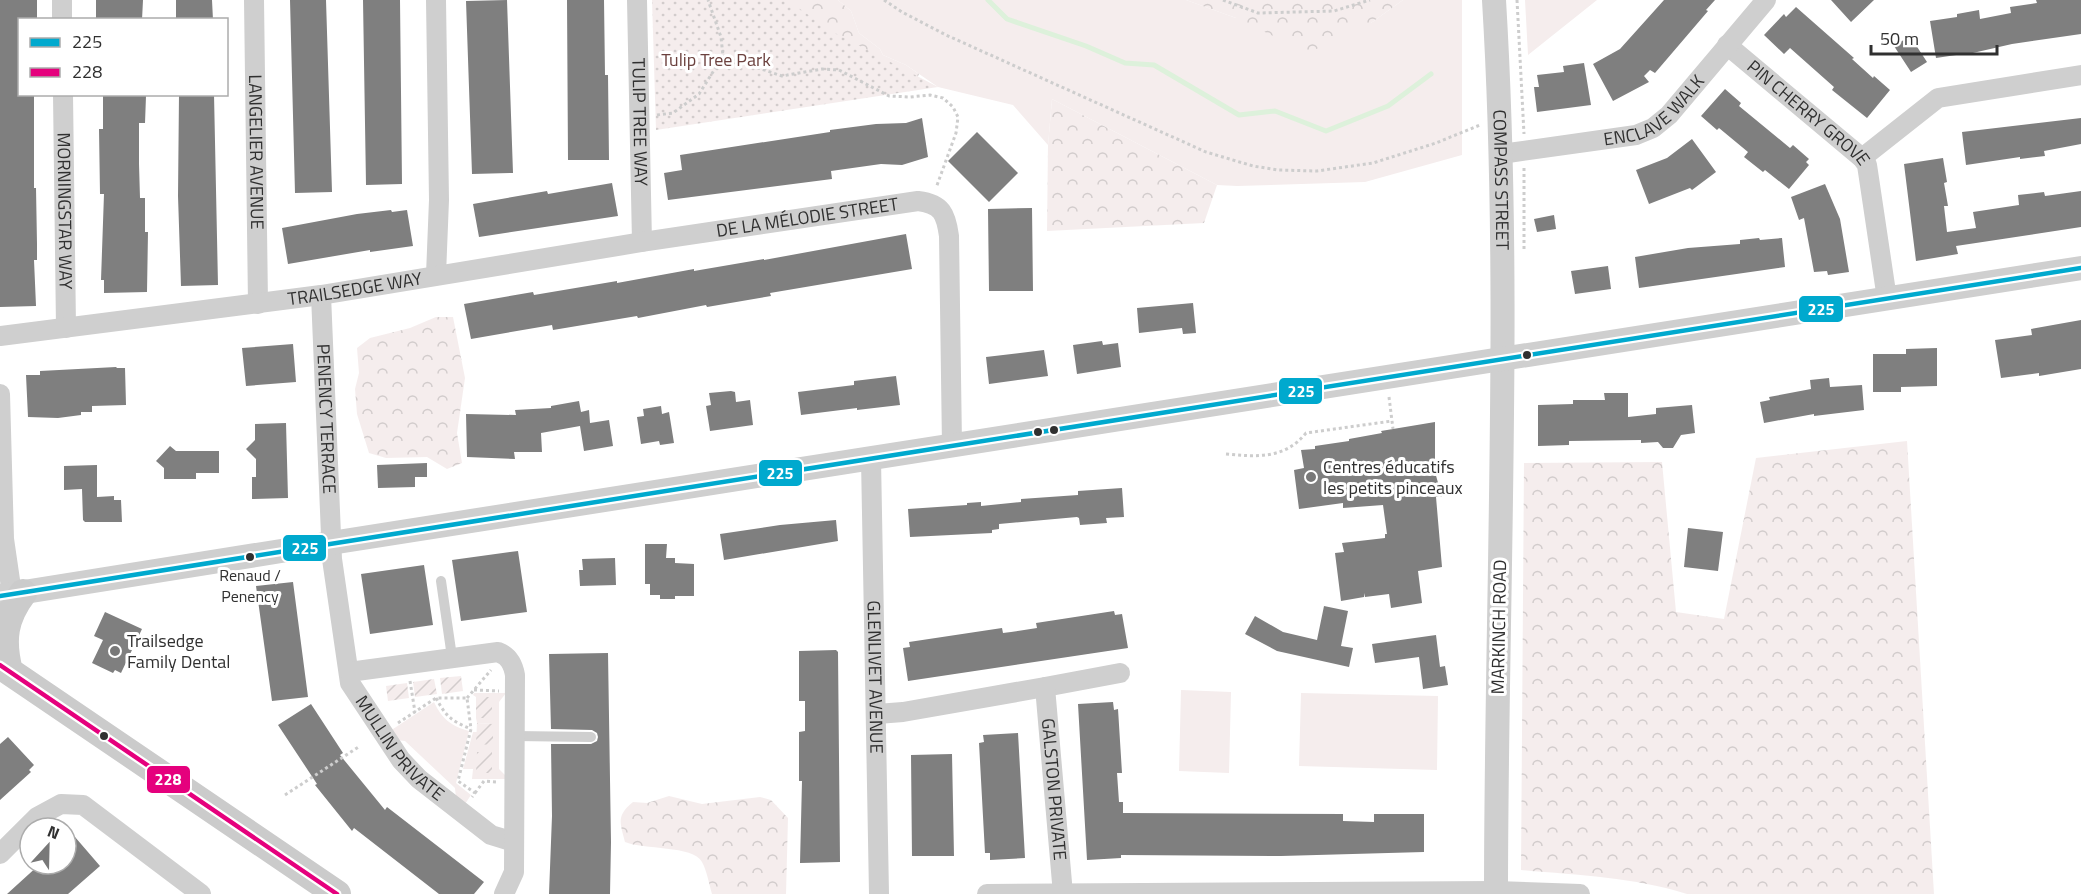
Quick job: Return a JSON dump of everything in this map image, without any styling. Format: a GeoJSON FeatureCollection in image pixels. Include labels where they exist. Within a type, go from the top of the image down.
{"type":"FeatureCollection","features":[{"type":"Feature","properties":{"kind":"main road"},"geometry":{"type":"LineString","coordinates":[[12,594],[4,632],[4,668],[337,894]]}},
{"type":"Feature","properties":{"kind":"street"},"geometry":{"type":"LineString","coordinates":[[62,0],[62,18]]}},
{"type":"Feature","properties":{"kind":"street","name":"LANGELIER AVENUE"},"geometry":{"type":"LineString","coordinates":[[254,0],[258,304]]}},
{"type":"Feature","properties":{"kind":"street","name":"TRAILSEDGE WAY"},"geometry":{"type":"LineString","coordinates":[[0,336],[258,304],[436,275],[439,200],[436,0]]}},
{"type":"Feature","properties":{"kind":"street","name":"TULIP TREE WAY"},"geometry":{"type":"LineString","coordinates":[[638,0],[642,242]]}},
{"type":"Feature","properties":{"kind":"street","name":"COMPASS STREET"},"geometry":{"type":"LineString","coordinates":[[1494,0],[1501,154],[1502,359]]}},
{"type":"Feature","properties":{"kind":"street","name":"ENCLAVE WALK"},"geometry":{"type":"LineString","coordinates":[[1501,154],[1644,132],[1668,115],[1766,0]]}},
{"type":"Feature","properties":{"kind":"street","name":"PIN CHERRY GROVE"},"geometry":{"type":"LineString","coordinates":[[1728,45],[1862,158],[1867,165],[1887,299]]}},
{"type":"Feature","properties":{"kind":"street"},"geometry":{"type":"LineString","coordinates":[[1862,158],[1938,98],[2081,75]]}},
{"type":"Feature","properties":{"kind":"street","name":"MORNINGSTAR WAY"},"geometry":{"type":"LineString","coordinates":[[63,96],[66,328]]}},
{"type":"Feature","properties":{"kind":"street","name":"DE LA MÉLODIE STREET"},"geometry":{"type":"LineString","coordinates":[[436,275],[918,201],[929,202],[939,207],[947,219],[949,236],[952,445]]}},
{"type":"Feature","properties":{"kind":"street"},"geometry":{"type":"LineString","coordinates":[[0,394],[4,539],[12,594],[2081,268]]}},
{"type":"Feature","properties":{"kind":"street","name":"PENENCY TERRACE"},"geometry":{"type":"LineString","coordinates":[[321,295],[331,543]]}},
{"type":"Feature","properties":{"kind":"street","name":"MARKINCH ROAD"},"geometry":{"type":"LineString","coordinates":[[1496,893],[1502,359]]}},
{"type":"Feature","properties":{"kind":"street","name":"GLENLIVET AVENUE"},"geometry":{"type":"LineString","coordinates":[[870,459],[879,894]]}},
{"type":"Feature","properties":{"kind":"street","name":"MULLIN PRIVATE"},"geometry":{"type":"LineString","coordinates":[[331,543],[350,683],[401,760],[413,773],[491,835],[514,842]]}},
{"type":"Feature","properties":{"kind":"street"},"geometry":{"type":"LineString","coordinates":[[348,672],[498,652],[504,654],[513,663],[515,675],[514,872],[504,894]]}},
{"type":"Feature","properties":{"kind":"street"},"geometry":{"type":"LineString","coordinates":[[877,714],[903,712],[1120,674]]}},
{"type":"Feature","properties":{"kind":"street","name":"GALSTON PRIVATE"},"geometry":{"type":"LineString","coordinates":[[1045,687],[1063,893]]}},
{"type":"Feature","properties":{"kind":"street"},"geometry":{"type":"LineString","coordinates":[[0,854],[37,817],[61,804],[83,805],[201,894]]}},
{"type":"Feature","properties":{"kind":"street"},"geometry":{"type":"LineString","coordinates":[[987,894],[1580,894]]}},
{"type":"Feature","properties":{"kind":"lane"},"geometry":{"type":"LineString","coordinates":[[441,581],[452,657]]}},
{"type":"Feature","properties":{"kind":"lane"},"geometry":{"type":"LineString","coordinates":[[515,736],[591,737]]}},
{"type":"Feature","properties":{"kind":"path"},"geometry":{"type":"LineString","coordinates":[[640,118],[673,113],[699,94],[723,56],[721,37],[708,0]]}},
{"type":"Feature","properties":{"kind":"path"},"geometry":{"type":"LineString","coordinates":[[884,0],[902,12],[957,40],[1206,152],[1253,166],[1278,170],[1317,171],[1372,163],[1436,143],[1479,125],[1500,121]]}},
{"type":"Feature","properties":{"kind":"path"},"geometry":{"type":"LineString","coordinates":[[1223,0],[1258,13],[1334,11],[1370,0]]}},
{"type":"Feature","properties":{"kind":"path"},"geometry":{"type":"LineString","coordinates":[[723,56],[782,76],[822,69],[839,70],[889,96],[910,97],[930,94],[943,98],[953,106],[958,117],[956,133],[938,186]]}},
{"type":"Feature","properties":{"kind":"path"},"geometry":{"type":"LineString","coordinates":[[1388,395],[1394,429]]}},
{"type":"Feature","properties":{"kind":"path"},"geometry":{"type":"LineString","coordinates":[[1226,454],[1248,456],[1286,451],[1299,442],[1306,433],[1392,421]]}},
{"type":"Feature","properties":{"kind":"path"},"geometry":{"type":"LineString","coordinates":[[475,794],[458,781],[471,729],[467,698],[497,663]]}},
{"type":"Feature","properties":{"kind":"path"},"geometry":{"type":"LineString","coordinates":[[408,671],[415,712]]}},
{"type":"Feature","properties":{"kind":"path"},"geometry":{"type":"LineString","coordinates":[[474,690],[506,691]]}},
{"type":"Feature","properties":{"kind":"path"},"geometry":{"type":"LineString","coordinates":[[389,729],[436,698],[467,698]]}},
{"type":"Feature","properties":{"kind":"path"},"geometry":{"type":"LineString","coordinates":[[436,698],[444,713],[454,722],[471,729]]}},
{"type":"Feature","properties":{"kind":"path"},"geometry":{"type":"LineString","coordinates":[[285,795],[360,746]]}},
{"type":"Feature","properties":{"kind":"path"},"geometry":{"type":"LineString","coordinates":[[470,799],[484,781],[506,782]]}},
{"type":"Feature","properties":{"kind":"green space","name":"Tulip Tree Park"},"geometry":{"type":"Polygon","coordinates":[[[652,0],[787,0],[833,32],[938,87],[656,130],[652,0]]]}},
{"type":"Feature","properties":{"kind":"green space"},"geometry":{"type":"Polygon","coordinates":[[[731,0],[838,0],[851,11],[859,33],[880,49],[883,55],[906,65],[919,74],[914,85],[731,0]]]}},
{"type":"Feature","properties":{"kind":"green space"},"geometry":{"type":"Polygon","coordinates":[[[838,0],[1186,0],[1236,18],[1371,23],[1403,0],[1462,0],[1462,155],[1365,182],[1217,185],[1052,99],[1048,145],[1013,105],[938,87],[906,65],[883,55],[880,49],[859,33],[851,11],[838,0]]]}},
{"type":"Feature","properties":{"kind":"green space"},"geometry":{"type":"Polygon","coordinates":[[[1186,0],[1403,0],[1371,23],[1308,53],[1236,18],[1186,0]]]}},
{"type":"Feature","properties":{"kind":"green space"},"geometry":{"type":"Polygon","coordinates":[[[1525,0],[1597,0],[1528,55],[1525,0]]]}},
{"type":"Feature","properties":{"kind":"green space"},"geometry":{"type":"Polygon","coordinates":[[[1052,99],[1217,185],[1204,223],[1047,231],[1048,145],[1052,99]]]}},
{"type":"Feature","properties":{"kind":"green space"},"geometry":{"type":"Polygon","coordinates":[[[436,317],[453,317],[465,378],[457,433],[462,463],[447,469],[427,457],[386,458],[369,453],[357,414],[355,389],[359,373],[357,348],[370,338],[410,328],[436,317]]]}},
{"type":"Feature","properties":{"kind":"green space"},"geometry":{"type":"Polygon","coordinates":[[[1907,441],[1934,894],[1687,894],[1626,880],[1521,870],[1524,463],[1662,462],[1676,612],[1724,619],[1756,458],[1907,441]]]}},
{"type":"Feature","properties":{"kind":"green space"},"geometry":{"type":"Polygon","coordinates":[[[461,676],[463,691],[442,694],[440,678],[461,676]]]}},
{"type":"Feature","properties":{"kind":"green space"},"geometry":{"type":"Polygon","coordinates":[[[434,679],[437,694],[415,697],[413,682],[434,679]]]}},
{"type":"Feature","properties":{"kind":"green space"},"geometry":{"type":"Polygon","coordinates":[[[407,683],[409,698],[388,701],[386,686],[407,683]]]}},
{"type":"Feature","properties":{"kind":"green space"},"geometry":{"type":"Polygon","coordinates":[[[1181,690],[1231,692],[1229,773],[1179,771],[1181,690]]]}},
{"type":"Feature","properties":{"kind":"green space"},"geometry":{"type":"Polygon","coordinates":[[[474,693],[506,693],[499,702],[499,769],[506,776],[505,779],[472,779],[473,769],[463,769],[473,732],[477,732],[477,744],[493,744],[493,724],[477,723],[476,718],[492,718],[492,697],[476,697],[474,693]]]}},
{"type":"Feature","properties":{"kind":"green space"},"geometry":{"type":"Polygon","coordinates":[[[1301,693],[1438,696],[1437,770],[1299,766],[1301,693]]]}},
{"type":"Feature","properties":{"kind":"green space"},"geometry":{"type":"Polygon","coordinates":[[[476,697],[492,697],[492,718],[476,718],[476,697]]]}},
{"type":"Feature","properties":{"kind":"green space"},"geometry":{"type":"Polygon","coordinates":[[[434,702],[448,721],[469,731],[456,783],[471,795],[465,804],[456,798],[455,788],[405,741],[396,740],[390,731],[434,702]]]}},
{"type":"Feature","properties":{"kind":"green space"},"geometry":{"type":"Polygon","coordinates":[[[477,723],[493,724],[493,745],[476,744],[477,723]]]}},
{"type":"Feature","properties":{"kind":"green space"},"geometry":{"type":"Polygon","coordinates":[[[477,752],[492,752],[492,773],[476,773],[477,752]]]}},
{"type":"Feature","properties":{"kind":"green space"},"geometry":{"type":"Polygon","coordinates":[[[669,796],[702,804],[760,797],[771,800],[788,818],[786,894],[712,894],[707,873],[697,857],[678,850],[625,842],[621,820],[624,811],[633,802],[647,803],[669,796]]]}},
{"type":"Feature","properties":{"kind":"building"},"geometry":{"type":"Polygon","coordinates":[[[0,0],[37,0],[37,18],[18,18],[18,96],[34,96],[36,306],[0,307],[0,0]]]}},
{"type":"Feature","properties":{"kind":"building"},"geometry":{"type":"Polygon","coordinates":[[[96,0],[143,0],[142,18],[96,18],[96,0]]]}},
{"type":"Feature","properties":{"kind":"building"},"geometry":{"type":"Polygon","coordinates":[[[176,0],[212,0],[213,18],[176,18],[176,0]]]}},
{"type":"Feature","properties":{"kind":"building"},"geometry":{"type":"Polygon","coordinates":[[[290,0],[326,0],[332,192],[295,193],[290,0]]]}},
{"type":"Feature","properties":{"kind":"building"},"geometry":{"type":"Polygon","coordinates":[[[363,0],[400,0],[402,184],[366,185],[363,0]]]}},
{"type":"Feature","properties":{"kind":"building"},"geometry":{"type":"Polygon","coordinates":[[[507,0],[513,173],[472,174],[466,1],[507,0]]]}},
{"type":"Feature","properties":{"kind":"building"},"geometry":{"type":"Polygon","coordinates":[[[567,0],[604,0],[609,160],[568,160],[567,0]]]}},
{"type":"Feature","properties":{"kind":"building"},"geometry":{"type":"Polygon","coordinates":[[[1664,0],[1715,0],[1655,73],[1650,70],[1644,76],[1649,82],[1613,101],[1593,64],[1620,49],[1664,0]]]}},
{"type":"Feature","properties":{"kind":"building"},"geometry":{"type":"Polygon","coordinates":[[[1831,0],[1874,0],[1851,22],[1831,0]]]}},
{"type":"Feature","properties":{"kind":"building"},"geometry":{"type":"Polygon","coordinates":[[[2036,0],[2081,0],[2081,34],[1936,58],[1930,21],[1957,17],[1957,14],[1979,10],[1980,19],[2011,13],[2010,7],[2037,3],[2036,0]]]}},
{"type":"Feature","properties":{"kind":"building"},"geometry":{"type":"Polygon","coordinates":[[[1796,7],[1854,58],[1852,59],[1873,78],[1874,76],[1890,90],[1867,118],[1832,90],[1834,87],[1790,48],[1784,54],[1764,35],[1784,14],[1786,17],[1796,7]]]}},
{"type":"Feature","properties":{"kind":"building"},"geometry":{"type":"Polygon","coordinates":[[[1910,36],[1927,62],[1911,72],[1894,46],[1910,36]]]}},
{"type":"Feature","properties":{"kind":"building"},"geometry":{"type":"Polygon","coordinates":[[[1584,63],[1591,105],[1537,112],[1534,87],[1539,87],[1537,75],[1564,72],[1563,66],[1584,63]]]}},
{"type":"Feature","properties":{"kind":"building"},"geometry":{"type":"Polygon","coordinates":[[[1725,89],[1741,103],[1739,106],[1790,148],[1793,145],[1809,159],[1806,162],[1809,165],[1789,189],[1744,157],[1748,152],[1701,116],[1725,89]]]}},
{"type":"Feature","properties":{"kind":"building"},"geometry":{"type":"Polygon","coordinates":[[[103,96],[146,96],[145,123],[139,123],[139,164],[140,198],[145,198],[145,232],[148,232],[147,292],[104,293],[104,280],[101,280],[104,194],[100,194],[99,129],[103,129],[103,96]]]}},
{"type":"Feature","properties":{"kind":"building"},"geometry":{"type":"Polygon","coordinates":[[[179,96],[214,96],[218,285],[181,286],[178,196],[179,96]]]}},
{"type":"Feature","properties":{"kind":"building"},"geometry":{"type":"Polygon","coordinates":[[[922,118],[928,157],[902,165],[881,164],[831,171],[832,179],[668,200],[664,173],[682,170],[680,155],[830,132],[830,130],[906,123],[922,118]]]}},
{"type":"Feature","properties":{"kind":"building"},"geometry":{"type":"Polygon","coordinates":[[[2081,118],[2081,144],[2044,151],[2045,156],[2020,159],[2020,157],[1966,165],[1962,132],[2081,118]]]}},
{"type":"Feature","properties":{"kind":"building"},"geometry":{"type":"Polygon","coordinates":[[[977,132],[1018,173],[989,202],[948,161],[977,132]]]}},
{"type":"Feature","properties":{"kind":"building"},"geometry":{"type":"Polygon","coordinates":[[[1692,139],[1716,172],[1692,190],[1690,188],[1649,204],[1636,170],[1667,158],[1692,139]]]}},
{"type":"Feature","properties":{"kind":"building"},"geometry":{"type":"Polygon","coordinates":[[[1943,158],[1947,182],[1944,183],[1948,206],[1944,206],[1947,232],[1976,228],[1973,212],[2019,205],[2018,195],[2044,192],[2045,196],[2081,191],[2081,227],[1956,246],[1958,254],[1916,261],[1904,164],[1943,158]]]}},
{"type":"Feature","properties":{"kind":"building"},"geometry":{"type":"Polygon","coordinates":[[[612,183],[618,216],[479,237],[473,204],[612,183]]]}},
{"type":"Feature","properties":{"kind":"building"},"geometry":{"type":"Polygon","coordinates":[[[1825,184],[1840,219],[1849,272],[1828,275],[1827,271],[1814,272],[1804,218],[1799,220],[1791,197],[1825,184]]]}},
{"type":"Feature","properties":{"kind":"building"},"geometry":{"type":"Polygon","coordinates":[[[1032,208],[1033,291],[989,291],[988,209],[1032,208]]]}},
{"type":"Feature","properties":{"kind":"building"},"geometry":{"type":"Polygon","coordinates":[[[391,210],[392,212],[407,210],[413,246],[370,252],[370,250],[288,264],[282,228],[391,210]]]}},
{"type":"Feature","properties":{"kind":"building"},"geometry":{"type":"Polygon","coordinates":[[[1554,215],[1556,229],[1537,232],[1534,219],[1554,215]]]}},
{"type":"Feature","properties":{"kind":"building"},"geometry":{"type":"Polygon","coordinates":[[[906,234],[912,269],[638,318],[637,316],[553,330],[552,325],[471,339],[464,304],[533,292],[534,295],[764,260],[906,234]]]}},
{"type":"Feature","properties":{"kind":"building"},"geometry":{"type":"Polygon","coordinates":[[[1759,238],[1760,240],[1782,238],[1785,267],[1639,288],[1635,257],[1688,248],[1740,244],[1740,240],[1759,238]]]}},
{"type":"Feature","properties":{"kind":"building"},"geometry":{"type":"Polygon","coordinates":[[[1608,266],[1611,289],[1575,294],[1571,271],[1608,266]]]}},
{"type":"Feature","properties":{"kind":"building"},"geometry":{"type":"Polygon","coordinates":[[[1193,303],[1196,333],[1183,334],[1182,328],[1139,333],[1137,308],[1193,303]]]}},
{"type":"Feature","properties":{"kind":"building"},"geometry":{"type":"Polygon","coordinates":[[[2081,320],[2081,369],[2039,376],[2039,373],[2001,378],[1995,340],[2032,335],[2031,329],[2081,320]]]}},
{"type":"Feature","properties":{"kind":"building"},"geometry":{"type":"Polygon","coordinates":[[[1102,341],[1103,345],[1118,343],[1121,367],[1077,374],[1073,345],[1102,341]]]}},
{"type":"Feature","properties":{"kind":"building"},"geometry":{"type":"Polygon","coordinates":[[[293,344],[296,382],[246,386],[242,348],[293,344]]]}},
{"type":"Feature","properties":{"kind":"building"},"geometry":{"type":"Polygon","coordinates":[[[1937,348],[1937,386],[1901,387],[1901,392],[1873,392],[1873,354],[1906,354],[1906,349],[1937,348]]]}},
{"type":"Feature","properties":{"kind":"building"},"geometry":{"type":"Polygon","coordinates":[[[1044,350],[1048,376],[989,384],[986,357],[1044,350]]]}},
{"type":"Feature","properties":{"kind":"building"},"geometry":{"type":"Polygon","coordinates":[[[125,368],[126,405],[92,406],[92,412],[81,412],[81,415],[58,418],[28,417],[26,375],[40,375],[40,371],[125,368]]]}},
{"type":"Feature","properties":{"kind":"building"},"geometry":{"type":"Polygon","coordinates":[[[896,376],[900,405],[801,415],[798,392],[854,385],[854,381],[896,376]]]}},
{"type":"Feature","properties":{"kind":"building"},"geometry":{"type":"Polygon","coordinates":[[[1829,378],[1830,387],[1862,385],[1864,410],[1814,416],[1814,414],[1764,423],[1760,402],[1770,400],[1769,397],[1811,389],[1810,380],[1829,378]]]}},
{"type":"Feature","properties":{"kind":"building"},"geometry":{"type":"Polygon","coordinates":[[[735,392],[736,402],[750,400],[753,425],[710,431],[706,406],[711,405],[709,393],[735,392]]]}},
{"type":"Feature","properties":{"kind":"building"},"geometry":{"type":"Polygon","coordinates":[[[1604,393],[1628,393],[1628,417],[1656,414],[1656,408],[1692,405],[1695,433],[1681,435],[1673,448],[1663,448],[1658,442],[1641,443],[1641,440],[1569,441],[1569,445],[1538,446],[1538,405],[1573,404],[1573,400],[1605,400],[1604,393]]]}},
{"type":"Feature","properties":{"kind":"building"},"geometry":{"type":"Polygon","coordinates":[[[579,401],[581,412],[589,410],[590,423],[609,420],[613,446],[584,451],[580,426],[541,433],[542,452],[514,452],[515,459],[467,457],[466,414],[516,415],[515,410],[551,408],[551,406],[579,401]]]}},
{"type":"Feature","properties":{"kind":"building"},"geometry":{"type":"Polygon","coordinates":[[[661,406],[662,414],[669,412],[674,443],[660,445],[659,441],[641,444],[637,417],[644,416],[643,409],[661,406]]]}},
{"type":"Feature","properties":{"kind":"building"},"geometry":{"type":"Polygon","coordinates":[[[1435,422],[1435,472],[1442,497],[1436,497],[1442,567],[1418,571],[1422,603],[1391,608],[1389,594],[1365,597],[1365,593],[1364,597],[1341,601],[1335,553],[1344,552],[1342,543],[1385,538],[1387,534],[1383,505],[1343,508],[1343,503],[1299,509],[1294,470],[1304,468],[1301,450],[1349,441],[1349,439],[1382,433],[1381,431],[1435,422]]]}},
{"type":"Feature","properties":{"kind":"building"},"geometry":{"type":"Polygon","coordinates":[[[286,423],[288,498],[252,499],[252,477],[256,477],[256,459],[246,449],[255,440],[255,424],[286,423]]]}},
{"type":"Feature","properties":{"kind":"building"},"geometry":{"type":"Polygon","coordinates":[[[170,446],[176,451],[219,451],[219,473],[196,473],[196,479],[164,479],[164,468],[156,461],[170,446]]]}},
{"type":"Feature","properties":{"kind":"building"},"geometry":{"type":"Polygon","coordinates":[[[427,463],[427,477],[415,477],[415,487],[378,488],[377,465],[427,463]]]}},
{"type":"Feature","properties":{"kind":"building"},"geometry":{"type":"Polygon","coordinates":[[[97,465],[97,497],[114,496],[114,500],[121,500],[122,522],[85,522],[83,520],[82,489],[64,490],[64,466],[97,465]]]}},
{"type":"Feature","properties":{"kind":"building"},"geometry":{"type":"Polygon","coordinates":[[[1122,488],[1124,517],[1106,518],[1107,523],[1080,525],[1077,517],[999,524],[999,529],[992,530],[992,533],[910,537],[908,509],[981,502],[981,506],[1021,502],[1021,499],[1078,495],[1078,491],[1122,488]]]}},
{"type":"Feature","properties":{"kind":"building"},"geometry":{"type":"Polygon","coordinates":[[[836,520],[838,541],[724,560],[720,534],[836,520]]]}},
{"type":"Feature","properties":{"kind":"building"},"geometry":{"type":"Polygon","coordinates":[[[1688,528],[1723,532],[1718,571],[1684,567],[1688,528]]]}},
{"type":"Feature","properties":{"kind":"building"},"geometry":{"type":"Polygon","coordinates":[[[645,544],[667,544],[666,558],[675,558],[675,563],[694,564],[694,596],[660,599],[660,595],[650,595],[650,584],[645,584],[645,544]]]}},
{"type":"Feature","properties":{"kind":"building"},"geometry":{"type":"Polygon","coordinates":[[[518,551],[527,612],[461,621],[452,560],[518,551]]]}},
{"type":"Feature","properties":{"kind":"building"},"geometry":{"type":"Polygon","coordinates":[[[615,558],[616,585],[580,586],[579,570],[583,570],[582,559],[615,558]]]}},
{"type":"Feature","properties":{"kind":"building"},"geometry":{"type":"Polygon","coordinates":[[[424,565],[433,625],[370,634],[361,574],[424,565]]]}},
{"type":"Feature","properties":{"kind":"building"},"geometry":{"type":"Polygon","coordinates":[[[293,582],[308,697],[272,701],[256,586],[293,582]]]}},
{"type":"Feature","properties":{"kind":"building"},"geometry":{"type":"Polygon","coordinates":[[[1324,606],[1348,611],[1341,646],[1353,648],[1349,667],[1277,651],[1245,634],[1255,616],[1283,632],[1317,640],[1324,606]]]}},
{"type":"Feature","properties":{"kind":"building"},"geometry":{"type":"Polygon","coordinates":[[[1114,611],[1115,615],[1122,614],[1128,648],[908,681],[903,648],[910,647],[909,642],[1002,628],[1003,633],[1011,632],[1037,628],[1036,623],[1114,611]]]}},
{"type":"Feature","properties":{"kind":"building","name":"Trailsedge Family Dental"},"geometry":{"type":"Polygon","coordinates":[[[105,612],[142,629],[121,673],[115,670],[113,673],[92,663],[103,640],[94,636],[105,612]]]}},
{"type":"Feature","properties":{"kind":"building"},"geometry":{"type":"Polygon","coordinates":[[[1436,635],[1440,667],[1445,666],[1448,685],[1423,689],[1419,657],[1375,663],[1372,644],[1436,635]]]}},
{"type":"Feature","properties":{"kind":"building"},"geometry":{"type":"Polygon","coordinates":[[[836,650],[838,652],[840,862],[800,863],[802,781],[799,781],[799,732],[805,731],[805,701],[799,701],[799,651],[836,650]]]}},
{"type":"Feature","properties":{"kind":"building"},"geometry":{"type":"Polygon","coordinates":[[[608,653],[610,894],[549,894],[552,816],[551,744],[591,744],[597,741],[598,737],[597,733],[592,730],[551,729],[549,654],[608,653]]]}},
{"type":"Feature","properties":{"kind":"building"},"geometry":{"type":"Polygon","coordinates":[[[1113,702],[1114,710],[1118,709],[1122,773],[1117,773],[1119,802],[1123,802],[1123,813],[1343,814],[1343,821],[1374,822],[1374,814],[1424,814],[1424,852],[1281,856],[1121,855],[1121,858],[1087,860],[1078,704],[1113,702]]]}},
{"type":"Feature","properties":{"kind":"building"},"geometry":{"type":"Polygon","coordinates":[[[311,704],[343,753],[340,755],[385,810],[387,807],[484,882],[474,894],[439,894],[354,828],[352,831],[315,785],[317,784],[278,725],[311,704]]]}},
{"type":"Feature","properties":{"kind":"building"},"geometry":{"type":"Polygon","coordinates":[[[1018,733],[1025,858],[990,860],[990,853],[985,853],[979,743],[984,742],[983,735],[1018,733]]]}},
{"type":"Feature","properties":{"kind":"building"},"geometry":{"type":"Polygon","coordinates":[[[8,737],[34,765],[29,770],[31,772],[0,800],[0,744],[8,737]]]}},
{"type":"Feature","properties":{"kind":"building"},"geometry":{"type":"Polygon","coordinates":[[[952,754],[954,856],[912,856],[911,755],[952,754]]]}},
{"type":"Feature","properties":{"kind":"building"},"geometry":{"type":"Polygon","coordinates":[[[78,840],[100,866],[68,894],[7,894],[27,876],[78,876],[78,840]]]}},
{"type":"Feature","properties":{"kind":"waterway"},"geometry":{"type":"LineString","coordinates":[[988,0],[1007,19],[1086,46],[1125,63],[1154,65],[1239,115],[1275,111],[1326,131],[1388,106],[1431,74]]}},
{"type":"Feature","properties":{"kind":"transit line","name":"225"},"geometry":{"type":"LineString","coordinates":[[0,596],[2081,268]]}},
{"type":"Feature","properties":{"kind":"transit line","name":"228"},"geometry":{"type":"LineString","coordinates":[[0,665],[337,894]]}},
{"type":"Feature","properties":{"kind":"place","name":"Centres éducatifs les petits pinceaux"},"geometry":{"type":"Point","coordinates":[1311,477]}},
{"type":"Feature","properties":{"kind":"place","name":"Renaud / Penency"},"geometry":{"type":"Point","coordinates":[250,557]}},
{"type":"Feature","properties":{"kind":"place","name":"Trailsedge Family Dental"},"geometry":{"type":"Point","coordinates":[115,651]}}]}
